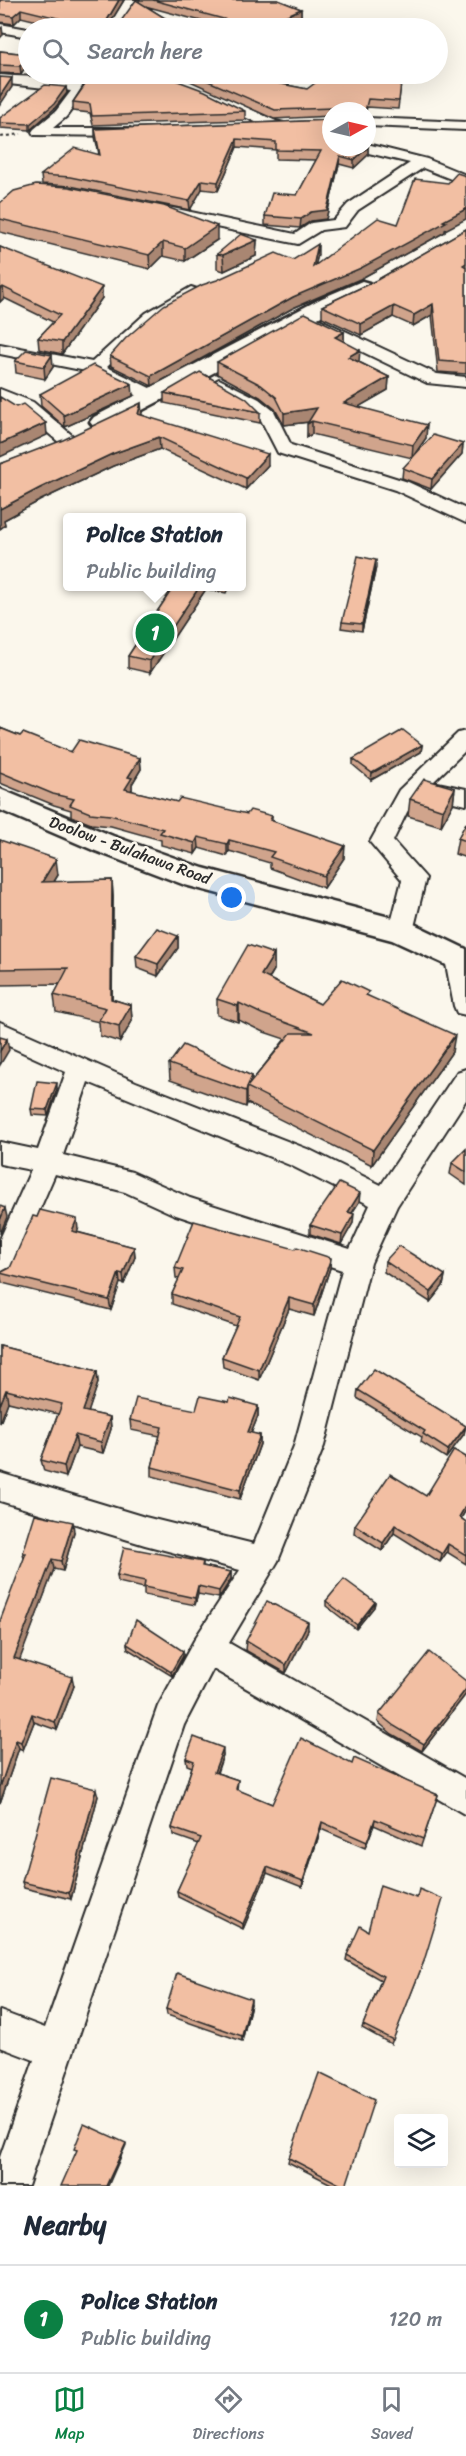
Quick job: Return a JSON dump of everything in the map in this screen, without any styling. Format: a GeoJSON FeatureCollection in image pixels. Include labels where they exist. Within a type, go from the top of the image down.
{"type":"FeatureCollection","features":[{"type":"Feature","properties":{"kind":"main road"},"geometry":{"type":"LineString","coordinates":[[47,449],[154,397],[302,315],[378,279]]}},
{"type":"Feature","properties":{"kind":"main road","name":"Doolow - Bulahawa Road"},"geometry":{"type":"LineString","coordinates":[[0,799],[102,843],[196,877],[401,931],[462,960]]}},
{"type":"Feature","properties":{"kind":"street"},"geometry":{"type":"LineString","coordinates":[[120,18],[132,0]]}},
{"type":"Feature","properties":{"kind":"street"},"geometry":{"type":"LineString","coordinates":[[0,28],[18,31]]}},
{"type":"Feature","properties":{"kind":"street"},"geometry":{"type":"LineString","coordinates":[[0,79],[18,81]]}},
{"type":"Feature","properties":{"kind":"street"},"geometry":{"type":"LineString","coordinates":[[57,84],[80,89],[61,114],[39,132],[143,131]]}},
{"type":"Feature","properties":{"kind":"street"},"geometry":{"type":"LineString","coordinates":[[186,84],[271,124],[322,137]]}},
{"type":"Feature","properties":{"kind":"street"},"geometry":{"type":"LineString","coordinates":[[236,126],[321,122]]}},
{"type":"Feature","properties":{"kind":"street"},"geometry":{"type":"LineString","coordinates":[[376,122],[466,126]]}},
{"type":"Feature","properties":{"kind":"street"},"geometry":{"type":"LineString","coordinates":[[376,151],[422,162],[466,180]]}},
{"type":"Feature","properties":{"kind":"street"},"geometry":{"type":"LineString","coordinates":[[276,255],[316,226],[339,224],[353,207],[422,162]]}},
{"type":"Feature","properties":{"kind":"street"},"geometry":{"type":"LineString","coordinates":[[145,207],[298,239]]}},
{"type":"Feature","properties":{"kind":"street"},"geometry":{"type":"LineString","coordinates":[[96,368],[120,341],[157,310],[196,289],[210,286]]}},
{"type":"Feature","properties":{"kind":"street"},"geometry":{"type":"LineString","coordinates":[[302,315],[433,379],[466,382]]}},
{"type":"Feature","properties":{"kind":"street"},"geometry":{"type":"LineString","coordinates":[[0,349],[96,368],[154,397]]}},
{"type":"Feature","properties":{"kind":"street"},"geometry":{"type":"LineString","coordinates":[[198,372],[254,403],[268,415],[284,449],[402,488],[466,516]]}},
{"type":"Feature","properties":{"kind":"street"},"geometry":{"type":"LineString","coordinates":[[0,394],[27,406],[67,440]]}},
{"type":"Feature","properties":{"kind":"street"},"geometry":{"type":"LineString","coordinates":[[401,931],[414,878],[381,842],[393,813],[414,784],[466,738]]}},
{"type":"Feature","properties":{"kind":"street"},"geometry":{"type":"LineString","coordinates":[[414,784],[466,797]]}},
{"type":"Feature","properties":{"kind":"street"},"geometry":{"type":"LineString","coordinates":[[462,960],[466,1006]]}},
{"type":"Feature","properties":{"kind":"street"},"geometry":{"type":"LineString","coordinates":[[0,1031],[80,1069],[301,1158],[386,1200]]}},
{"type":"Feature","properties":{"kind":"street"},"geometry":{"type":"LineString","coordinates":[[0,1270],[47,1162],[80,1069]]}},
{"type":"Feature","properties":{"kind":"street"},"geometry":{"type":"LineString","coordinates":[[9,2186],[54,2049],[170,1718],[207,1648],[263,1561],[309,1446],[357,1263],[386,1200],[464,1086]]}},
{"type":"Feature","properties":{"kind":"street"},"geometry":{"type":"LineString","coordinates":[[0,1153],[132,1183],[182,1206],[357,1263]]}},
{"type":"Feature","properties":{"kind":"street"},"geometry":{"type":"LineString","coordinates":[[0,1486],[145,1532],[263,1561]]}},
{"type":"Feature","properties":{"kind":"street"},"geometry":{"type":"LineString","coordinates":[[207,1648],[293,1699],[378,1743],[466,1798]]}},
{"type":"Feature","properties":{"kind":"street"},"geometry":{"type":"LineString","coordinates":[[0,2029],[54,2049]]}},
{"type":"Feature","properties":{"kind":"building"},"geometry":{"type":"Polygon","coordinates":[[[0,0],[119,0],[108,18],[57,18],[21,9],[13,16],[0,14],[0,0]]]}},
{"type":"Feature","properties":{"kind":"building"},"geometry":{"type":"Polygon","coordinates":[[[136,0],[165,18],[123,18],[136,0]]]}},
{"type":"Feature","properties":{"kind":"building"},"geometry":{"type":"Polygon","coordinates":[[[153,0],[278,0],[301,9],[281,18],[220,18],[153,0]]]}},
{"type":"Feature","properties":{"kind":"building"},"geometry":{"type":"Polygon","coordinates":[[[0,51],[18,53],[18,66],[0,65],[0,51]]]}},
{"type":"Feature","properties":{"kind":"building"},"geometry":{"type":"Polygon","coordinates":[[[0,77],[12,78],[0,96],[0,77]]]}},
{"type":"Feature","properties":{"kind":"building"},"geometry":{"type":"Polygon","coordinates":[[[86,84],[186,84],[245,111],[92,116],[90,104],[73,102],[86,84]]]}},
{"type":"Feature","properties":{"kind":"building"},"geometry":{"type":"Polygon","coordinates":[[[215,84],[282,84],[307,89],[314,84],[401,84],[399,101],[368,99],[367,102],[322,102],[322,108],[275,110],[215,84]]]}},
{"type":"Feature","properties":{"kind":"building"},"geometry":{"type":"Polygon","coordinates":[[[45,85],[66,87],[54,104],[30,124],[0,123],[0,118],[45,85]]]}},
{"type":"Feature","properties":{"kind":"building"},"geometry":{"type":"Polygon","coordinates":[[[322,120],[322,156],[340,156],[327,210],[311,212],[301,219],[265,216],[272,193],[297,195],[321,151],[276,150],[276,142],[237,139],[218,182],[202,180],[189,201],[70,177],[41,175],[75,148],[100,155],[95,129],[322,120]]]}},
{"type":"Feature","properties":{"kind":"building"},"geometry":{"type":"Polygon","coordinates":[[[340,156],[358,156],[354,160],[340,156]]]}},
{"type":"Feature","properties":{"kind":"building"},"geometry":{"type":"Polygon","coordinates":[[[457,173],[466,176],[466,209],[361,268],[293,297],[151,376],[110,356],[126,338],[164,305],[202,285],[276,253],[293,260],[318,244],[313,267],[378,218],[398,224],[415,179],[448,183],[457,173]]]}},
{"type":"Feature","properties":{"kind":"building"},"geometry":{"type":"Polygon","coordinates":[[[36,185],[69,187],[164,206],[217,226],[185,248],[163,242],[149,255],[0,219],[0,203],[14,191],[36,185]]]}},
{"type":"Feature","properties":{"kind":"building"},"geometry":{"type":"Polygon","coordinates":[[[466,229],[466,263],[463,265],[466,267],[466,363],[439,361],[433,304],[414,315],[394,306],[361,324],[322,306],[377,280],[466,229]]]}},
{"type":"Feature","properties":{"kind":"building"},"geometry":{"type":"Polygon","coordinates":[[[241,234],[257,240],[223,255],[217,254],[241,234]]]}},
{"type":"Feature","properties":{"kind":"building"},"geometry":{"type":"Polygon","coordinates":[[[0,247],[102,287],[62,342],[38,338],[60,315],[3,287],[0,289],[0,247]]]}},
{"type":"Feature","properties":{"kind":"building"},"geometry":{"type":"Polygon","coordinates":[[[305,313],[344,332],[335,337],[360,350],[348,357],[389,377],[344,403],[427,425],[413,445],[312,421],[307,424],[317,408],[284,413],[276,397],[261,385],[217,362],[305,313]]]}},
{"type":"Feature","properties":{"kind":"building"},"geometry":{"type":"Polygon","coordinates":[[[26,350],[52,355],[44,367],[15,361],[26,350]]]}},
{"type":"Feature","properties":{"kind":"building"},"geometry":{"type":"Polygon","coordinates":[[[93,365],[132,384],[64,415],[40,394],[93,365]]]}},
{"type":"Feature","properties":{"kind":"building"},"geometry":{"type":"Polygon","coordinates":[[[200,372],[246,398],[260,412],[164,393],[200,372]]]}},
{"type":"Feature","properties":{"kind":"building"},"geometry":{"type":"Polygon","coordinates":[[[0,397],[16,407],[23,404],[46,423],[0,444],[0,397]]]}},
{"type":"Feature","properties":{"kind":"building"},"geometry":{"type":"Polygon","coordinates":[[[141,403],[138,414],[268,454],[246,478],[159,437],[112,454],[0,509],[0,464],[63,440],[141,403]]]}},
{"type":"Feature","properties":{"kind":"building"},"geometry":{"type":"Polygon","coordinates":[[[433,435],[463,444],[432,479],[403,468],[433,435]]]}},
{"type":"Feature","properties":{"kind":"building"},"geometry":{"type":"Polygon","coordinates":[[[358,556],[376,560],[362,624],[342,622],[358,556]]]}},
{"type":"Feature","properties":{"kind":"building"},"geometry":{"type":"Polygon","coordinates":[[[171,591],[197,591],[150,661],[128,656],[171,591]]]}},
{"type":"Feature","properties":{"kind":"building"},"geometry":{"type":"Polygon","coordinates":[[[0,728],[20,736],[23,733],[71,752],[79,740],[140,758],[128,777],[132,778],[125,789],[177,802],[180,798],[247,814],[250,810],[272,816],[270,820],[345,846],[324,876],[270,857],[274,852],[229,840],[227,844],[198,837],[195,843],[160,833],[163,829],[110,815],[90,813],[70,805],[74,799],[53,794],[0,772],[0,728]]]}},
{"type":"Feature","properties":{"kind":"building"},"geometry":{"type":"Polygon","coordinates":[[[403,730],[422,745],[372,773],[353,759],[403,730]]]}},
{"type":"Feature","properties":{"kind":"building"},"geometry":{"type":"Polygon","coordinates":[[[424,779],[455,788],[443,810],[410,799],[424,779]]]}},
{"type":"Feature","properties":{"kind":"building"},"geometry":{"type":"Polygon","coordinates":[[[466,823],[466,841],[458,838],[466,823]]]}},
{"type":"Feature","properties":{"kind":"building"},"geometry":{"type":"Polygon","coordinates":[[[0,840],[56,859],[42,882],[112,880],[111,999],[131,1005],[119,1026],[99,1020],[106,1008],[54,995],[68,968],[0,969],[0,840]]]}},
{"type":"Feature","properties":{"kind":"building"},"geometry":{"type":"Polygon","coordinates":[[[157,928],[178,936],[158,964],[136,956],[157,928]]]}},
{"type":"Feature","properties":{"kind":"building"},"geometry":{"type":"Polygon","coordinates":[[[248,945],[274,954],[261,975],[320,1004],[342,979],[369,992],[366,995],[455,1035],[373,1150],[247,1087],[291,1033],[314,1033],[239,1003],[238,1006],[217,999],[248,945]]]}},
{"type":"Feature","properties":{"kind":"building"},"geometry":{"type":"Polygon","coordinates":[[[0,1037],[7,1039],[0,1051],[0,1037]]]}},
{"type":"Feature","properties":{"kind":"building"},"geometry":{"type":"Polygon","coordinates":[[[183,1045],[252,1076],[246,1091],[169,1064],[183,1045]]]}},
{"type":"Feature","properties":{"kind":"building"},"geometry":{"type":"Polygon","coordinates":[[[37,1081],[57,1083],[47,1110],[31,1109],[37,1081]]]}},
{"type":"Feature","properties":{"kind":"building"},"geometry":{"type":"Polygon","coordinates":[[[466,1149],[466,1172],[452,1163],[466,1149]]]}},
{"type":"Feature","properties":{"kind":"building"},"geometry":{"type":"Polygon","coordinates":[[[339,1183],[360,1193],[348,1212],[354,1214],[342,1235],[310,1225],[339,1183]]]}},
{"type":"Feature","properties":{"kind":"building"},"geometry":{"type":"Polygon","coordinates":[[[0,1206],[5,1208],[0,1220],[0,1206]]]}},
{"type":"Feature","properties":{"kind":"building"},"geometry":{"type":"Polygon","coordinates":[[[40,1210],[77,1219],[72,1231],[134,1247],[123,1274],[119,1273],[109,1300],[0,1273],[10,1268],[33,1216],[37,1217],[40,1210]]]}},
{"type":"Feature","properties":{"kind":"building"},"geometry":{"type":"Polygon","coordinates":[[[194,1221],[331,1258],[314,1305],[289,1298],[259,1370],[222,1357],[240,1317],[172,1294],[183,1270],[175,1268],[194,1221]]]}},
{"type":"Feature","properties":{"kind":"building"},"geometry":{"type":"Polygon","coordinates":[[[399,1246],[445,1275],[431,1292],[385,1261],[399,1246]]]}},
{"type":"Feature","properties":{"kind":"building"},"geometry":{"type":"Polygon","coordinates":[[[0,1346],[97,1371],[83,1411],[110,1417],[101,1442],[75,1435],[64,1466],[41,1460],[62,1404],[6,1390],[0,1405],[0,1346]]]}},
{"type":"Feature","properties":{"kind":"building"},"geometry":{"type":"Polygon","coordinates":[[[374,1369],[466,1426],[448,1450],[423,1434],[425,1431],[358,1390],[374,1369]]]}},
{"type":"Feature","properties":{"kind":"building"},"geometry":{"type":"Polygon","coordinates":[[[200,1396],[229,1402],[230,1398],[258,1406],[248,1432],[260,1435],[240,1490],[152,1467],[162,1427],[130,1420],[136,1398],[196,1410],[200,1396]]]}},
{"type":"Feature","properties":{"kind":"building"},"geometry":{"type":"Polygon","coordinates":[[[454,1450],[466,1457],[466,1505],[459,1517],[466,1522],[466,1555],[448,1544],[442,1554],[395,1525],[383,1543],[355,1525],[390,1474],[426,1496],[454,1450]]]}},
{"type":"Feature","properties":{"kind":"building"},"geometry":{"type":"Polygon","coordinates":[[[35,1514],[73,1522],[61,1561],[52,1559],[14,1658],[72,1677],[55,1722],[32,1714],[21,1742],[16,1740],[0,1787],[0,1621],[26,1553],[23,1553],[35,1514]]]}},
{"type":"Feature","properties":{"kind":"building"},"geometry":{"type":"Polygon","coordinates":[[[124,1547],[203,1562],[202,1566],[231,1572],[219,1591],[198,1586],[195,1598],[144,1587],[145,1581],[117,1575],[124,1547]]]}},
{"type":"Feature","properties":{"kind":"building"},"geometry":{"type":"Polygon","coordinates":[[[344,1579],[375,1602],[357,1625],[326,1601],[344,1579]]]}},
{"type":"Feature","properties":{"kind":"building"},"geometry":{"type":"Polygon","coordinates":[[[267,1601],[308,1622],[286,1665],[246,1641],[267,1601]]]}},
{"type":"Feature","properties":{"kind":"building"},"geometry":{"type":"Polygon","coordinates":[[[136,1620],[183,1651],[171,1672],[127,1644],[136,1620]]]}},
{"type":"Feature","properties":{"kind":"building"},"geometry":{"type":"Polygon","coordinates":[[[429,1652],[466,1681],[466,1689],[424,1744],[379,1714],[429,1652]]]}},
{"type":"Feature","properties":{"kind":"building"},"geometry":{"type":"Polygon","coordinates":[[[194,1737],[223,1748],[214,1772],[238,1780],[236,1789],[272,1804],[301,1738],[352,1764],[354,1758],[438,1795],[423,1839],[375,1819],[367,1842],[322,1822],[303,1881],[267,1867],[243,1924],[177,1891],[201,1838],[172,1828],[194,1761],[186,1758],[194,1737]]]}},
{"type":"Feature","properties":{"kind":"building"},"geometry":{"type":"Polygon","coordinates":[[[51,1778],[96,1789],[69,1893],[22,1882],[51,1778]]]}},
{"type":"Feature","properties":{"kind":"building"},"geometry":{"type":"Polygon","coordinates":[[[380,1885],[417,1898],[419,1889],[443,1899],[424,1961],[393,2040],[363,2025],[383,1976],[347,1955],[360,1926],[368,1931],[380,1885]]]}},
{"type":"Feature","properties":{"kind":"building"},"geometry":{"type":"Polygon","coordinates":[[[177,1973],[251,1999],[242,2036],[166,2009],[177,1973]]]}},
{"type":"Feature","properties":{"kind":"building"},"geometry":{"type":"Polygon","coordinates":[[[319,2073],[374,2100],[346,2186],[289,2158],[319,2073]]]}},
{"type":"Feature","properties":{"kind":"building"},"geometry":{"type":"Polygon","coordinates":[[[84,2124],[126,2143],[106,2186],[61,2186],[77,2150],[74,2149],[84,2124]]]}},
{"type":"Feature","properties":{"kind":"place","name":"Police Station"},"geometry":{"type":"Point","coordinates":[155,633]}}]}
